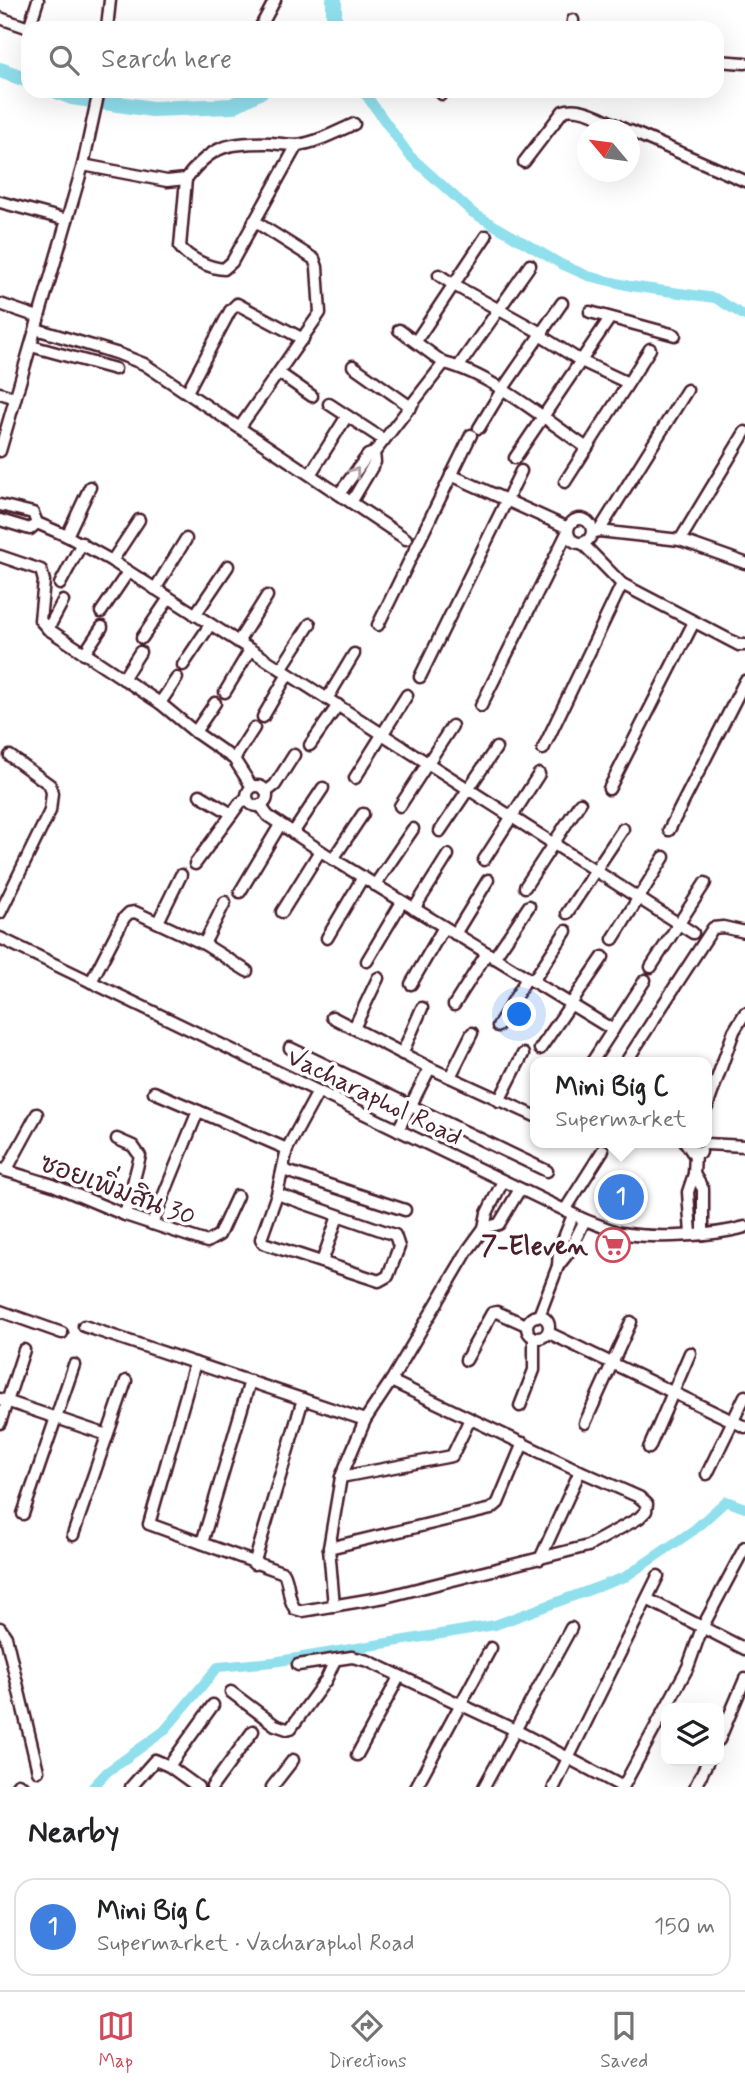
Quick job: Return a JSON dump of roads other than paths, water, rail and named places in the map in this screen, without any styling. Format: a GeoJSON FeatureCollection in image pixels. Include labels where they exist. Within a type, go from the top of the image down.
{"type":"FeatureCollection","features":[{"type":"Feature","properties":{"kind":"street"},"geometry":{"type":"LineString","coordinates":[[31,21],[38,0]]}},
{"type":"Feature","properties":{"kind":"street"},"geometry":{"type":"LineString","coordinates":[[108,21],[110,0]]}},
{"type":"Feature","properties":{"kind":"street"},"geometry":{"type":"LineString","coordinates":[[264,21],[275,0]]}},
{"type":"Feature","properties":{"kind":"street"},"geometry":{"type":"LineString","coordinates":[[0,18],[21,25]]}},
{"type":"Feature","properties":{"kind":"street"},"geometry":{"type":"LineString","coordinates":[[724,62],[745,63]]}},
{"type":"Feature","properties":{"kind":"street"},"geometry":{"type":"LineString","coordinates":[[0,451],[83,165],[98,98]]}},
{"type":"Feature","properties":{"kind":"street"},"geometry":{"type":"LineString","coordinates":[[524,162],[563,111],[570,108],[580,110],[602,119]]}},
{"type":"Feature","properties":{"kind":"street"},"geometry":{"type":"LineString","coordinates":[[297,145],[228,267],[218,269],[184,253],[180,247],[186,179],[201,160],[220,148],[247,142],[297,145],[321,140],[354,124]]}},
{"type":"Feature","properties":{"kind":"street"},"geometry":{"type":"LineString","coordinates":[[640,135],[745,181]]}},
{"type":"Feature","properties":{"kind":"street"},"geometry":{"type":"LineString","coordinates":[[83,165],[167,181],[186,179]]}},
{"type":"Feature","properties":{"kind":"street"},"geometry":{"type":"LineString","coordinates":[[0,202],[67,220]]}},
{"type":"Feature","properties":{"kind":"street"},"geometry":{"type":"LineString","coordinates":[[240,427],[320,313],[314,258],[254,221]]}},
{"type":"Feature","properties":{"kind":"street"},"geometry":{"type":"LineString","coordinates":[[416,341],[486,236]]}},
{"type":"Feature","properties":{"kind":"street"},"geometry":{"type":"LineString","coordinates":[[459,366],[530,265]]}},
{"type":"Feature","properties":{"kind":"street"},"geometry":{"type":"LineString","coordinates":[[439,275],[542,335],[581,362],[628,383]]}},
{"type":"Feature","properties":{"kind":"street"},"geometry":{"type":"LineString","coordinates":[[378,625],[451,475],[475,432],[562,303]]}},
{"type":"Feature","properties":{"kind":"street"},"geometry":{"type":"LineString","coordinates":[[0,304],[38,317]]}},
{"type":"Feature","properties":{"kind":"street"},"geometry":{"type":"LineString","coordinates":[[187,392],[229,312],[237,304],[303,339]]}},
{"type":"Feature","properties":{"kind":"street"},"geometry":{"type":"LineString","coordinates":[[590,312],[675,335]]}},
{"type":"Feature","properties":{"kind":"street"},"geometry":{"type":"LineString","coordinates":[[515,458],[610,318]]}},
{"type":"Feature","properties":{"kind":"street"},"geometry":{"type":"LineString","coordinates":[[36,329],[120,354],[144,365],[311,473],[406,539]]}},
{"type":"Feature","properties":{"kind":"street"},"geometry":{"type":"LineString","coordinates":[[399,330],[444,363],[459,366],[502,390],[587,448]]}},
{"type":"Feature","properties":{"kind":"street"},"geometry":{"type":"LineString","coordinates":[[31,346],[115,369]]}},
{"type":"Feature","properties":{"kind":"street"},"geometry":{"type":"LineString","coordinates":[[565,482],[650,349]]}},
{"type":"Feature","properties":{"kind":"street"},"geometry":{"type":"LineString","coordinates":[[339,494],[444,363]]}},
{"type":"Feature","properties":{"kind":"street"},"geometry":{"type":"LineString","coordinates":[[353,366],[411,407]]}},
{"type":"Feature","properties":{"kind":"street"},"geometry":{"type":"LineString","coordinates":[[279,373],[312,396]]}},
{"type":"Feature","properties":{"kind":"street"},"geometry":{"type":"LineString","coordinates":[[583,544],[597,532],[687,390]]}},
{"type":"Feature","properties":{"kind":"street"},"geometry":{"type":"LineString","coordinates":[[0,393],[15,398]]}},
{"type":"Feature","properties":{"kind":"street"},"geometry":{"type":"LineString","coordinates":[[329,404],[384,440]]}},
{"type":"Feature","properties":{"kind":"street"},"geometry":{"type":"LineString","coordinates":[[311,473],[347,415]]}},
{"type":"Feature","properties":{"kind":"street"},"geometry":{"type":"LineString","coordinates":[[680,540],[745,432]]}},
{"type":"Feature","properties":{"kind":"street"},"geometry":{"type":"LineString","coordinates":[[352,502],[375,462],[374,453]]}},
{"type":"Feature","properties":{"kind":"street"},"geometry":{"type":"LineString","coordinates":[[420,677],[521,471]]}},
{"type":"Feature","properties":{"kind":"street"},"geometry":{"type":"LineString","coordinates":[[451,475],[507,499],[567,530],[575,542],[583,544],[622,584],[739,645],[745,645]]}},
{"type":"Feature","properties":{"kind":"street"},"geometry":{"type":"LineString","coordinates":[[67,536],[90,487]]}},
{"type":"Feature","properties":{"kind":"street"},"geometry":{"type":"LineString","coordinates":[[0,505],[33,513],[37,523],[82,543],[112,561],[694,933]]}},
{"type":"Feature","properties":{"kind":"street"},"geometry":{"type":"LineString","coordinates":[[0,520],[30,529],[37,523]]}},
{"type":"Feature","properties":{"kind":"street"},"geometry":{"type":"LineString","coordinates":[[112,561],[139,520]]}},
{"type":"Feature","properties":{"kind":"street"},"geometry":{"type":"LineString","coordinates":[[481,706],[573,521],[585,520],[597,532],[680,540],[745,563]]}},
{"type":"Feature","properties":{"kind":"street"},"geometry":{"type":"LineString","coordinates":[[155,589],[186,539]]}},
{"type":"Feature","properties":{"kind":"street"},"geometry":{"type":"LineString","coordinates":[[60,584],[82,543]]}},
{"type":"Feature","properties":{"kind":"street"},"geometry":{"type":"LineString","coordinates":[[0,556],[41,570],[44,581],[40,620],[47,629],[160,704],[234,759],[253,787]]}},
{"type":"Feature","properties":{"kind":"street"},"geometry":{"type":"LineString","coordinates":[[195,615],[228,566]]}},
{"type":"Feature","properties":{"kind":"street"},"geometry":{"type":"LineString","coordinates":[[101,612],[128,572]]}},
{"type":"Feature","properties":{"kind":"street"},"geometry":{"type":"LineString","coordinates":[[543,750],[622,584]]}},
{"type":"Feature","properties":{"kind":"street"},"geometry":{"type":"LineString","coordinates":[[239,642],[267,596]]}},
{"type":"Feature","properties":{"kind":"street"},"geometry":{"type":"LineString","coordinates":[[142,638],[169,598]]}},
{"type":"Feature","properties":{"kind":"street"},"geometry":{"type":"LineString","coordinates":[[47,629],[63,601]]}},
{"type":"Feature","properties":{"kind":"street"},"geometry":{"type":"LineString","coordinates":[[609,789],[694,622]]}},
{"type":"Feature","properties":{"kind":"street"},"geometry":{"type":"LineString","coordinates":[[263,717],[310,624]]}},
{"type":"Feature","properties":{"kind":"street"},"geometry":{"type":"LineString","coordinates":[[183,665],[210,625]]}},
{"type":"Feature","properties":{"kind":"street"},"geometry":{"type":"LineString","coordinates":[[84,654],[102,627]]}},
{"type":"Feature","properties":{"kind":"street"},"geometry":{"type":"LineString","coordinates":[[225,692],[250,650]]}},
{"type":"Feature","properties":{"kind":"street"},"geometry":{"type":"LineString","coordinates":[[123,679],[140,652]]}},
{"type":"Feature","properties":{"kind":"street"},"geometry":{"type":"LineString","coordinates":[[327,699],[354,653]]}},
{"type":"Feature","properties":{"kind":"street"},"geometry":{"type":"LineString","coordinates":[[160,704],[177,678]]}},
{"type":"Feature","properties":{"kind":"street"},"geometry":{"type":"LineString","coordinates":[[669,830],[745,681]]}},
{"type":"Feature","properties":{"kind":"street"},"geometry":{"type":"LineString","coordinates":[[355,778],[407,695]]}},
{"type":"Feature","properties":{"kind":"street"},"geometry":{"type":"LineString","coordinates":[[195,732],[215,703]]}},
{"type":"Feature","properties":{"kind":"street"},"geometry":{"type":"LineString","coordinates":[[310,745],[338,705]]}},
{"type":"Feature","properties":{"kind":"street"},"geometry":{"type":"LineString","coordinates":[[400,806],[452,726]]}},
{"type":"Feature","properties":{"kind":"street"},"geometry":{"type":"LineString","coordinates":[[234,759],[254,728]]}},
{"type":"Feature","properties":{"kind":"street"},"geometry":{"type":"LineString","coordinates":[[440,831],[496,748]]}},
{"type":"Feature","properties":{"kind":"street"},"geometry":{"type":"LineString","coordinates":[[266,792],[275,785],[294,755]]}},
{"type":"Feature","properties":{"kind":"street"},"geometry":{"type":"LineString","coordinates":[[0,913],[51,804],[50,785],[10,756]]}},
{"type":"Feature","properties":{"kind":"street"},"geometry":{"type":"LineString","coordinates":[[484,860],[539,774]]}},
{"type":"Feature","properties":{"kind":"street"},"geometry":{"type":"LineString","coordinates":[[195,864],[247,798],[248,791],[253,787],[262,787],[266,792],[265,801],[260,805],[254,805],[247,798]]}},
{"type":"Feature","properties":{"kind":"street"},"geometry":{"type":"LineString","coordinates":[[293,833],[323,788]]}},
{"type":"Feature","properties":{"kind":"street"},"geometry":{"type":"LineString","coordinates":[[200,795],[232,814]]}},
{"type":"Feature","properties":{"kind":"street"},"geometry":{"type":"LineString","coordinates":[[525,887],[580,803]]}},
{"type":"Feature","properties":{"kind":"street"},"geometry":{"type":"LineString","coordinates":[[260,805],[268,816],[320,851],[613,1030]]}},
{"type":"Feature","properties":{"kind":"street"},"geometry":{"type":"LineString","coordinates":[[333,859],[363,814]]}},
{"type":"Feature","properties":{"kind":"street"},"geometry":{"type":"LineString","coordinates":[[240,892],[281,825]]}},
{"type":"Feature","properties":{"kind":"street"},"geometry":{"type":"LineString","coordinates":[[375,885],[413,829]]}},
{"type":"Feature","properties":{"kind":"street"},"geometry":{"type":"LineString","coordinates":[[567,913],[623,829]]}},
{"type":"Feature","properties":{"kind":"street"},"geometry":{"type":"LineString","coordinates":[[282,912],[320,851]]}},
{"type":"Feature","properties":{"kind":"street"},"geometry":{"type":"LineString","coordinates":[[414,909],[448,855]]}},
{"type":"Feature","properties":{"kind":"street"},"geometry":{"type":"LineString","coordinates":[[612,939],[664,857]]}},
{"type":"Feature","properties":{"kind":"street"},"geometry":{"type":"LineString","coordinates":[[158,922],[181,875]]}},
{"type":"Feature","properties":{"kind":"street"},"geometry":{"type":"LineString","coordinates":[[327,938],[363,877]]}},
{"type":"Feature","properties":{"kind":"street"},"geometry":{"type":"LineString","coordinates":[[455,934],[488,880]]}},
{"type":"Feature","properties":{"kind":"street"},"geometry":{"type":"LineString","coordinates":[[651,967],[705,883]]}},
{"type":"Feature","properties":{"kind":"street"},"geometry":{"type":"LineString","coordinates":[[204,944],[225,902]]}},
{"type":"Feature","properties":{"kind":"street"},"geometry":{"type":"LineString","coordinates":[[367,961],[402,902]]}},
{"type":"Feature","properties":{"kind":"street"},"geometry":{"type":"LineString","coordinates":[[454,1005],[529,906]]}},
{"type":"Feature","properties":{"kind":"street"},"geometry":{"type":"LineString","coordinates":[[91,982],[124,918],[135,912],[204,944],[247,971]]}},
{"type":"Feature","properties":{"kind":"street"},"geometry":{"type":"LineString","coordinates":[[411,984],[444,927]]}},
{"type":"Feature","properties":{"kind":"street"},"geometry":{"type":"LineString","coordinates":[[629,1057],[713,928],[723,927],[745,932]]}},
{"type":"Feature","properties":{"kind":"street"},"geometry":{"type":"LineString","coordinates":[[498,1026],[566,931]]}},
{"type":"Feature","properties":{"kind":"street","name":"Vacharaphol Road"},"geometry":{"type":"LineString","coordinates":[[0,938],[585,1220],[621,1233],[658,1235],[728,1232],[745,1227]]}},
{"type":"Feature","properties":{"kind":"street"},"geometry":{"type":"LineString","coordinates":[[540,1049],[603,957]]}},
{"type":"Feature","properties":{"kind":"street"},"geometry":{"type":"LineString","coordinates":[[354,1028],[377,978]]}},
{"type":"Feature","properties":{"kind":"street"},"geometry":{"type":"LineString","coordinates":[[596,1057],[645,980]]}},
{"type":"Feature","properties":{"kind":"street"},"geometry":{"type":"LineString","coordinates":[[402,1054],[422,1008]]}},
{"type":"Feature","properties":{"kind":"street"},"geometry":{"type":"LineString","coordinates":[[712,1093],[734,1031],[745,1013]]}},
{"type":"Feature","properties":{"kind":"street"},"geometry":{"type":"LineString","coordinates":[[332,1017],[429,1068],[530,1114]]}},
{"type":"Feature","properties":{"kind":"street"},"geometry":{"type":"LineString","coordinates":[[450,1077],[472,1033]]}},
{"type":"Feature","properties":{"kind":"street"},"geometry":{"type":"LineString","coordinates":[[290,1048],[547,1171]]}},
{"type":"Feature","properties":{"kind":"street"},"geometry":{"type":"LineString","coordinates":[[499,1101],[523,1054]]}},
{"type":"Feature","properties":{"kind":"street"},"geometry":{"type":"LineString","coordinates":[[398,1130],[429,1068]]}},
{"type":"Feature","properties":{"kind":"street"},"geometry":{"type":"LineString","coordinates":[[153,1092],[287,1149]]}},
{"type":"Feature","properties":{"kind":"street"},"geometry":{"type":"LineString","coordinates":[[277,1194],[395,1236],[399,1247],[384,1280],[379,1281],[263,1243],[262,1233],[277,1194],[287,1149],[318,1093]]}},
{"type":"Feature","properties":{"kind":"street"},"geometry":{"type":"LineString","coordinates":[[152,1224],[198,1111]]}},
{"type":"Feature","properties":{"kind":"street"},"geometry":{"type":"LineString","coordinates":[[3,1170],[37,1114]]}},
{"type":"Feature","properties":{"kind":"street"},"geometry":{"type":"LineString","coordinates":[[117,1139],[133,1146],[140,1156],[125,1215]]}},
{"type":"Feature","properties":{"kind":"street"},"geometry":{"type":"LineString","coordinates":[[712,1143],[745,1146]]}},
{"type":"Feature","properties":{"kind":"street"},"geometry":{"type":"LineString","coordinates":[[688,1148],[695,1153],[701,1152],[703,1148]]}},
{"type":"Feature","properties":{"kind":"street"},"geometry":{"type":"LineString","coordinates":[[539,1316],[558,1266],[559,1250],[569,1213],[603,1150]]}},
{"type":"Feature","properties":{"kind":"street"},"geometry":{"type":"LineString","coordinates":[[691,1234],[688,1192],[694,1174],[695,1153]]}},
{"type":"Feature","properties":{"kind":"street","name":"ซอยเพิ่มสิน 30"},"geometry":{"type":"LineString","coordinates":[[3,1170],[53,1185],[125,1215],[207,1242],[219,1235],[237,1196]]}},
{"type":"Feature","properties":{"kind":"street"},"geometry":{"type":"LineString","coordinates":[[283,1170],[405,1210]]}},
{"type":"Feature","properties":{"kind":"street"},"geometry":{"type":"LineString","coordinates":[[694,1174],[703,1189],[703,1234]]}},
{"type":"Feature","properties":{"kind":"street"},"geometry":{"type":"LineString","coordinates":[[334,1606],[329,1548],[341,1477],[365,1420],[484,1228],[503,1181]]}},
{"type":"Feature","properties":{"kind":"street"},"geometry":{"type":"LineString","coordinates":[[484,1228],[499,1224],[520,1189]]}},
{"type":"Feature","properties":{"kind":"street"},"geometry":{"type":"LineString","coordinates":[[322,1262],[338,1216]]}},
{"type":"Feature","properties":{"kind":"street"},"geometry":{"type":"LineString","coordinates":[[558,1266],[569,1252],[585,1220]]}},
{"type":"Feature","properties":{"kind":"street"},"geometry":{"type":"LineString","coordinates":[[0,1311],[62,1333]]}},
{"type":"Feature","properties":{"kind":"street"},"geometry":{"type":"LineString","coordinates":[[466,1360],[492,1313],[497,1312],[526,1325],[529,1335],[534,1338],[543,1338],[549,1333],[550,1324],[539,1316],[532,1317],[526,1325]]}},
{"type":"Feature","properties":{"kind":"street"},"geometry":{"type":"LineString","coordinates":[[585,1423],[631,1322]]}},
{"type":"Feature","properties":{"kind":"street"},"geometry":{"type":"LineString","coordinates":[[84,1326],[365,1420]]}},
{"type":"Feature","properties":{"kind":"street"},"geometry":{"type":"LineString","coordinates":[[549,1333],[745,1427]]}},
{"type":"Feature","properties":{"kind":"street"},"geometry":{"type":"LineString","coordinates":[[520,1406],[534,1370],[534,1338]]}},
{"type":"Feature","properties":{"kind":"street"},"geometry":{"type":"LineString","coordinates":[[0,1423],[4,1401],[24,1350]]}},
{"type":"Feature","properties":{"kind":"street"},"geometry":{"type":"LineString","coordinates":[[649,1448],[690,1353]]}},
{"type":"Feature","properties":{"kind":"street"},"geometry":{"type":"LineString","coordinates":[[195,1363],[149,1524],[284,1573],[289,1602],[295,1609],[302,1611],[385,1597],[588,1546],[639,1518],[646,1511],[647,1504],[639,1497],[391,1381]]}},
{"type":"Feature","properties":{"kind":"street"},"geometry":{"type":"LineString","coordinates":[[23,1514],[74,1365]]}},
{"type":"Feature","properties":{"kind":"street"},"geometry":{"type":"LineString","coordinates":[[73,1535],[126,1381]]}},
{"type":"Feature","properties":{"kind":"street"},"geometry":{"type":"LineString","coordinates":[[202,1542],[250,1381]]}},
{"type":"Feature","properties":{"kind":"street"},"geometry":{"type":"LineString","coordinates":[[707,1475],[745,1396]]}},
{"type":"Feature","properties":{"kind":"street"},"geometry":{"type":"LineString","coordinates":[[254,1563],[303,1399]]}},
{"type":"Feature","properties":{"kind":"street"},"geometry":{"type":"LineString","coordinates":[[4,1401],[107,1435]]}},
{"type":"Feature","properties":{"kind":"street"},"geometry":{"type":"LineString","coordinates":[[341,1477],[452,1456],[470,1419]]}},
{"type":"Feature","properties":{"kind":"street"},"geometry":{"type":"LineString","coordinates":[[329,1548],[491,1509],[498,1503],[523,1443]]}},
{"type":"Feature","properties":{"kind":"street"},"geometry":{"type":"LineString","coordinates":[[540,1559],[580,1471]]}},
{"type":"Feature","properties":{"kind":"street"},"geometry":{"type":"LineString","coordinates":[[298,1665],[360,1658],[515,1730],[623,1787],[688,1667],[702,1628],[745,1547]]}},
{"type":"Feature","properties":{"kind":"street"},"geometry":{"type":"LineString","coordinates":[[555,1787],[658,1576]]}},
{"type":"Feature","properties":{"kind":"street"},"geometry":{"type":"LineString","coordinates":[[647,1599],[745,1649]]}},
{"type":"Feature","properties":{"kind":"street"},"geometry":{"type":"LineString","coordinates":[[0,1628],[6,1637],[38,1771]]}},
{"type":"Feature","properties":{"kind":"street"},"geometry":{"type":"LineString","coordinates":[[484,1787],[571,1628]]}},
{"type":"Feature","properties":{"kind":"street"},"geometry":{"type":"LineString","coordinates":[[416,1787],[491,1648]]}},
{"type":"Feature","properties":{"kind":"street"},"geometry":{"type":"LineString","coordinates":[[231,1692],[275,1725],[291,1728],[326,1680],[335,1660]]}},
{"type":"Feature","properties":{"kind":"street"},"geometry":{"type":"LineString","coordinates":[[357,1755],[399,1677]]}},
{"type":"Feature","properties":{"kind":"street"},"geometry":{"type":"LineString","coordinates":[[724,1728],[745,1679]]}},
{"type":"Feature","properties":{"kind":"street"},"geometry":{"type":"LineString","coordinates":[[169,1766],[214,1705]]}},
{"type":"Feature","properties":{"kind":"street"},"geometry":{"type":"LineString","coordinates":[[212,1787],[253,1731]]}},
{"type":"Feature","properties":{"kind":"street"},"geometry":{"type":"LineString","coordinates":[[131,1787],[155,1760],[169,1766],[195,1786]]}},
{"type":"Feature","properties":{"kind":"street"},"geometry":{"type":"LineString","coordinates":[[272,1787],[293,1760]]}},
{"type":"Feature","properties":{"kind":"street"},"geometry":{"type":"LineString","coordinates":[[695,1787],[706,1766]]}},
{"type":"Feature","properties":{"kind":"street"},"geometry":{"type":"LineString","coordinates":[[16,1787],[18,1784],[24,1787]]}},
{"type":"Feature","properties":{"kind":"waterway"},"geometry":{"type":"LineString","coordinates":[[334,0],[334,21]]}},
{"type":"Feature","properties":{"kind":"waterway"},"geometry":{"type":"LineString","coordinates":[[0,70],[21,78]]}},
{"type":"Feature","properties":{"kind":"waterway"},"geometry":{"type":"LineString","coordinates":[[79,98],[152,109],[232,106],[247,98]]}},
{"type":"Feature","properties":{"kind":"waterway"},"geometry":{"type":"LineString","coordinates":[[368,98],[410,156],[473,213],[561,264],[588,276],[630,286],[715,298],[745,316]]}},
{"type":"Feature","properties":{"kind":"waterway"},"geometry":{"type":"LineString","coordinates":[[93,1787],[107,1772],[164,1731],[218,1667],[273,1662],[495,1625],[625,1577],[694,1530],[726,1501],[745,1508]]}},
{"type":"Feature","properties":{"kind":"place","name":"Mini Big C"},"geometry":{"type":"Point","coordinates":[621,1197]}},
{"type":"Feature","properties":{"kind":"place","name":"7-Eleven"},"geometry":{"type":"Point","coordinates":[613,1245]}}]}
